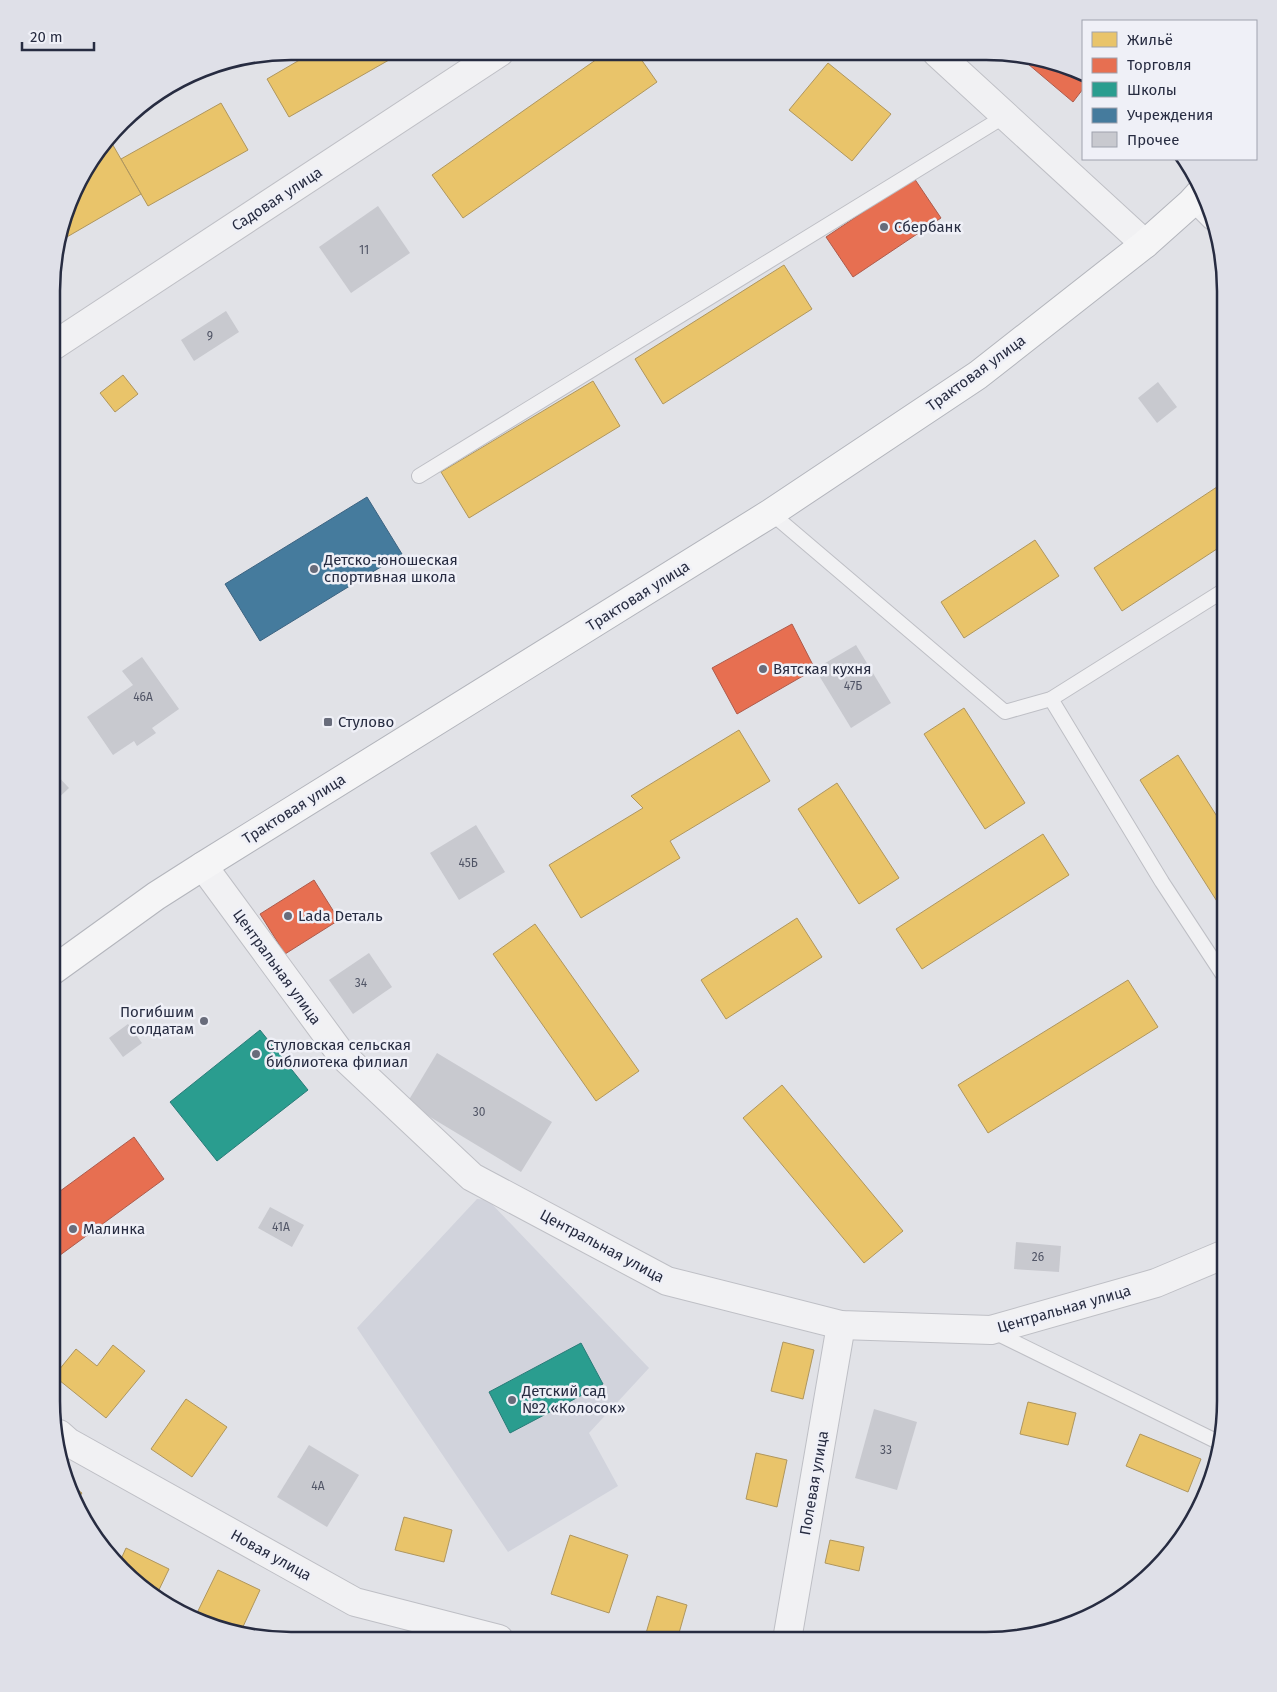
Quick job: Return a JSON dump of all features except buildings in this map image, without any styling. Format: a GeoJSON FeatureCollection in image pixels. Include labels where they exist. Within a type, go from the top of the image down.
{"type":"FeatureCollection","features":[{"type":"Feature","properties":{"kind":"highway","name":"Трактовая улица"},"geometry":{"type":"LineString","coordinates":[[60,965],[156,896],[771,513],[978,376],[1146,244],[1200,206]]}},
{"type":"Feature","properties":{"kind":"street","name":"Садовая улица"},"geometry":{"type":"LineString","coordinates":[[60,341],[488,60]]}},
{"type":"Feature","properties":{"kind":"street"},"geometry":{"type":"LineString","coordinates":[[945,60],[1146,244]]}},
{"type":"Feature","properties":{"kind":"street","name":"Центральная улица"},"geometry":{"type":"LineString","coordinates":[[203,866],[341,1054],[472,1177],[667,1281],[841,1325],[992,1330],[1156,1283],[1217,1257]]}},
{"type":"Feature","properties":{"kind":"street","name":"Полевая улица"},"geometry":{"type":"LineString","coordinates":[[788,1632],[841,1325]]}},
{"type":"Feature","properties":{"kind":"street","name":"Новая улица"},"geometry":{"type":"LineString","coordinates":[[63,1437],[355,1602],[472,1632]]}},
{"type":"Feature","properties":{"kind":"lane"},"geometry":{"type":"LineString","coordinates":[[419,476],[1005,116]]}},
{"type":"Feature","properties":{"kind":"lane"},"geometry":{"type":"LineString","coordinates":[[771,513],[1005,712],[1051,699],[1217,595]]}},
{"type":"Feature","properties":{"kind":"lane"},"geometry":{"type":"LineString","coordinates":[[1051,699],[1162,882],[1217,966]]}},
{"type":"Feature","properties":{"kind":"lane"},"geometry":{"type":"LineString","coordinates":[[992,1330],[1214,1440]]}},
{"type":"Feature","properties":{"kind":"shaded area","name":"Детский сад №2 «Колосок»"},"geometry":{"type":"Polygon","coordinates":[[[477,1199],[488,1200],[649,1368],[589,1433],[618,1486],[508,1552],[357,1328],[477,1199]]]}},
{"type":"Feature","properties":{"kind":"place","name":"Сбербанк"},"geometry":{"type":"Point","coordinates":[884,227]}},
{"type":"Feature","properties":{"kind":"place","name":"Детско-юношеская спортивная школа"},"geometry":{"type":"Point","coordinates":[314,569]}},
{"type":"Feature","properties":{"kind":"place","name":"Вятская кухня"},"geometry":{"type":"Point","coordinates":[763,669]}},
{"type":"Feature","properties":{"kind":"place","name":"Стулово"},"geometry":{"type":"Point","coordinates":[328,722]}},
{"type":"Feature","properties":{"kind":"place","name":"Lada Dеталь"},"geometry":{"type":"Point","coordinates":[288,916]}},
{"type":"Feature","properties":{"kind":"place","name":"Погибшим солдатам"},"geometry":{"type":"Point","coordinates":[204,1021]}},
{"type":"Feature","properties":{"kind":"place","name":"Стуловская сельская библиотека филиал"},"geometry":{"type":"Point","coordinates":[256,1054]}},
{"type":"Feature","properties":{"kind":"place","name":"Малинка"},"geometry":{"type":"Point","coordinates":[73,1229]}},
{"type":"Feature","properties":{"kind":"place","name":"Детский сад №2 «Колосок»"},"geometry":{"type":"Point","coordinates":[512,1400]}}]}
